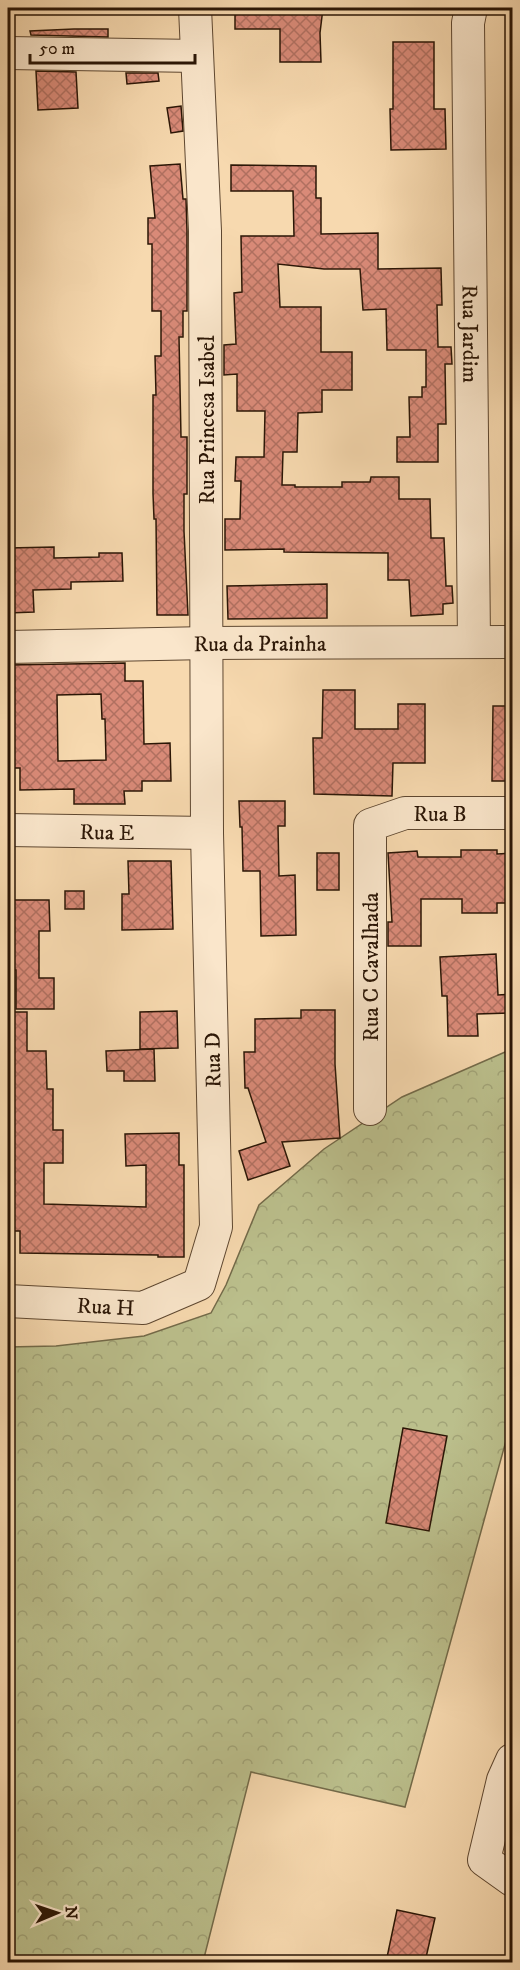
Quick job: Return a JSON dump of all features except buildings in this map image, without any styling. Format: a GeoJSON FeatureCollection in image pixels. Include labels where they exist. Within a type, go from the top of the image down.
{"type":"FeatureCollection","features":[{"type":"Feature","properties":{"kind":"street","name":"Rua Princesa Isabel"},"geometry":{"type":"LineString","coordinates":[[195,8],[205,231],[207,833]]}},
{"type":"Feature","properties":{"kind":"street","name":"Rua Jardim"},"geometry":{"type":"LineString","coordinates":[[463,13],[474,642]]}},
{"type":"Feature","properties":{"kind":"street"},"geometry":{"type":"LineString","coordinates":[[8,53],[197,56]]}},
{"type":"Feature","properties":{"kind":"street","name":"Rua da Prainha"},"geometry":{"type":"LineString","coordinates":[[8,647],[208,643],[513,642]]}},
{"type":"Feature","properties":{"kind":"street","name":"Rua B"},"geometry":{"type":"LineString","coordinates":[[370,825],[405,813],[513,813]]}},
{"type":"Feature","properties":{"kind":"street","name":"Rua C Cavalhada"},"geometry":{"type":"LineString","coordinates":[[370,825],[370,1109]]}},
{"type":"Feature","properties":{"kind":"street","name":"Rua E"},"geometry":{"type":"LineString","coordinates":[[8,830],[207,833]]}},
{"type":"Feature","properties":{"kind":"street","name":"Rua D"},"geometry":{"type":"LineString","coordinates":[[199,1284],[216,1227],[207,833]]}},
{"type":"Feature","properties":{"kind":"street","name":"Rua H"},"geometry":{"type":"LineString","coordinates":[[8,1301],[143,1308],[199,1284]]}},
{"type":"Feature","properties":{"kind":"street"},"geometry":{"type":"LineString","coordinates":[[513,1760],[503,1780],[484,1860],[513,1880]]}},
{"type":"Feature","properties":{"kind":"green space"},"geometry":{"type":"Polygon","coordinates":[[[512,1049],[512,1419],[405,1807],[251,1772],[203,1962],[8,1962],[8,1347],[56,1346],[144,1336],[211,1313],[226,1285],[259,1205],[324,1149],[402,1097],[512,1049]]]}}]}
